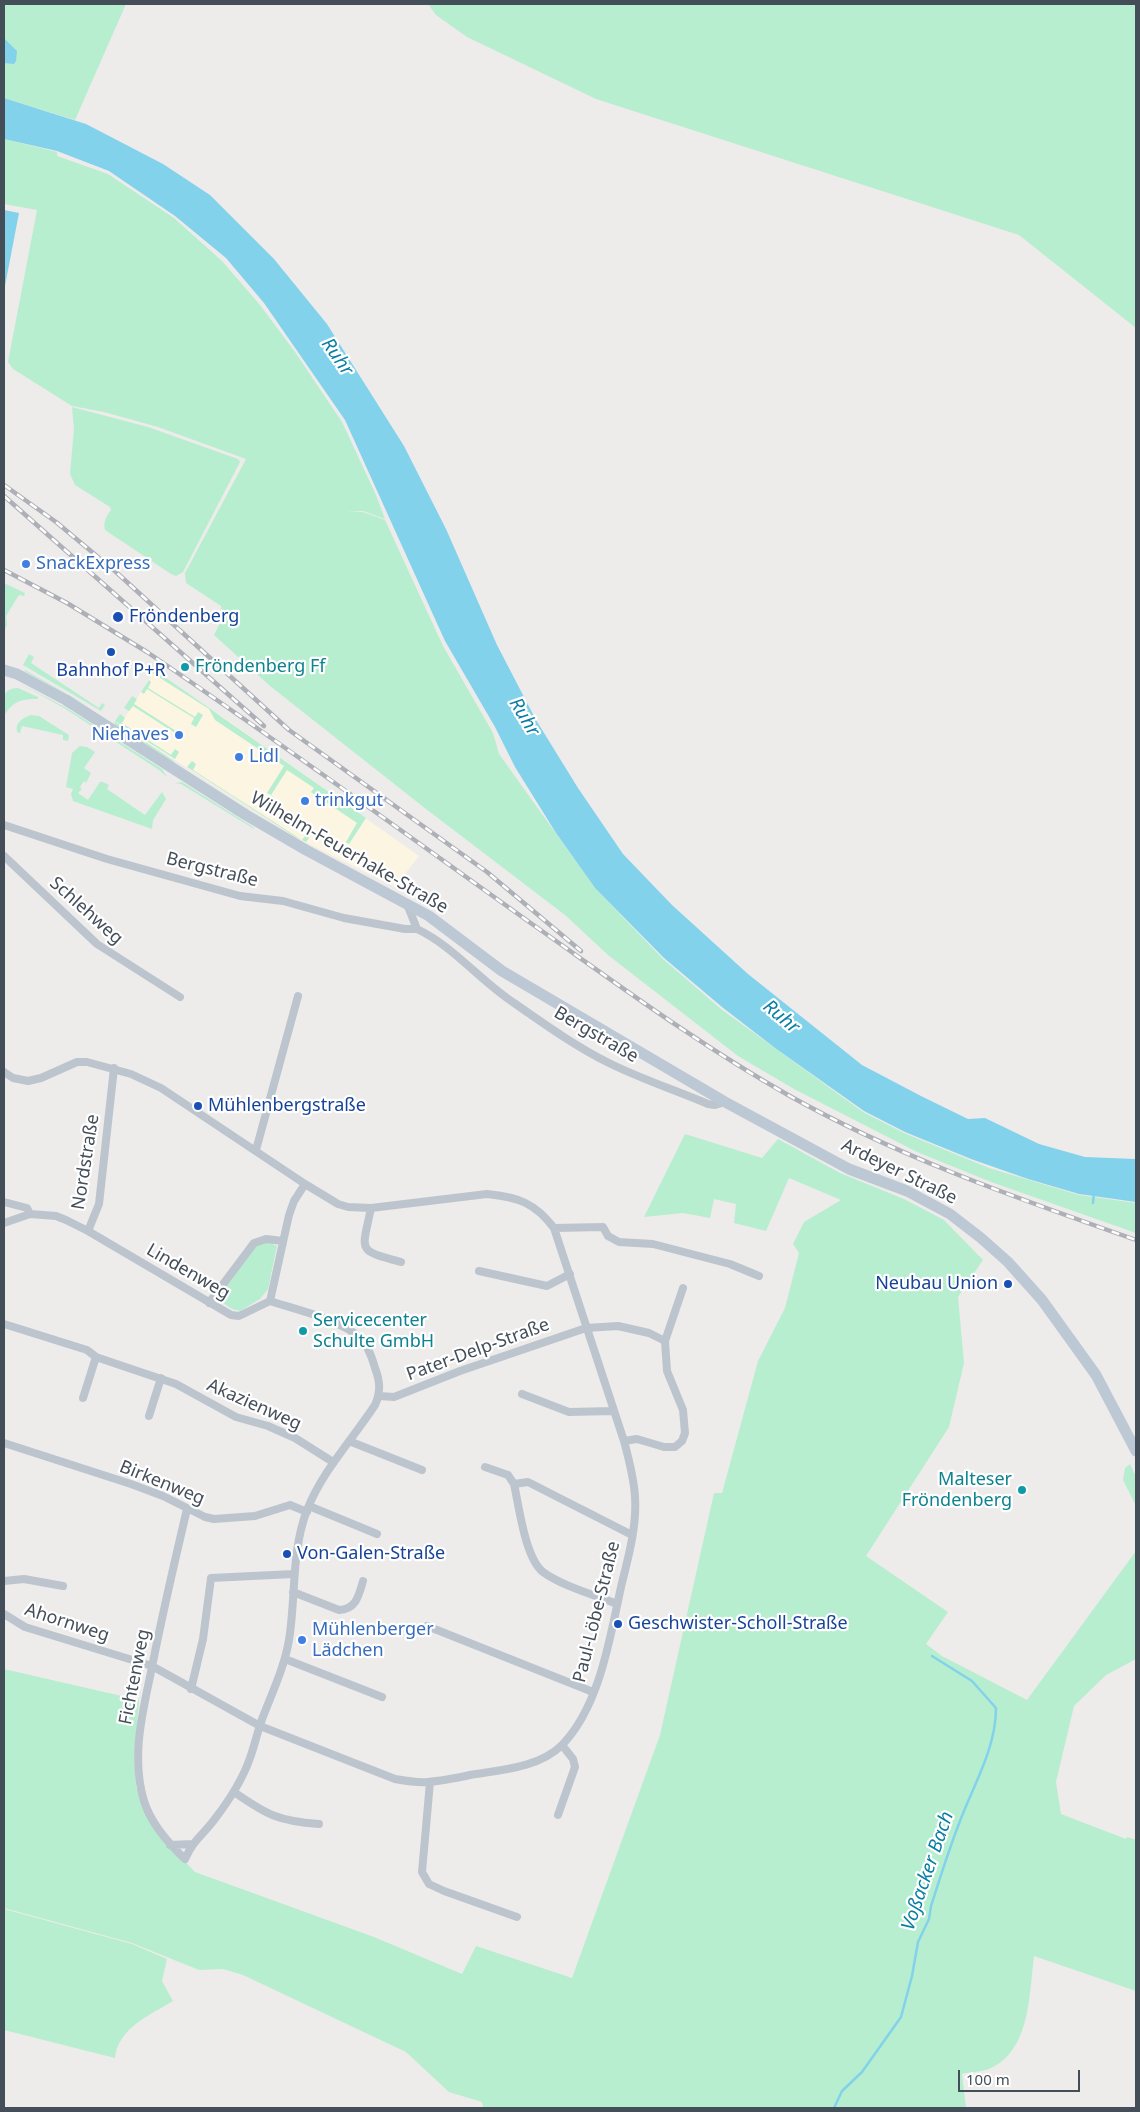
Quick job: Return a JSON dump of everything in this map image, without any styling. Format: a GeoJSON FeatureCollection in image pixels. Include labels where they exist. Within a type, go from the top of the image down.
{"type":"FeatureCollection","features":[{"type":"Feature","properties":{"kind":"main road","name":"Wilhelm-Feuerhake-Straße"},"geometry":{"type":"LineString","coordinates":[[4,670],[17,674],[66,700],[246,815],[306,850],[430,916],[502,971],[725,1102]]}},
{"type":"Feature","properties":{"kind":"main road","name":"Ardeyer Straße"},"geometry":{"type":"LineString","coordinates":[[725,1102],[849,1169],[907,1191],[950,1214],[981,1238],[1013,1268],[1042,1300],[1096,1375],[1136,1451]]}},
{"type":"Feature","properties":{"kind":"street","name":"Bergstraße"},"geometry":{"type":"LineString","coordinates":[[4,825],[108,859],[240,896],[283,901],[344,918],[404,929],[417,929],[433,936],[504,996],[562,1035],[608,1062],[708,1104],[715,1106],[725,1102]]}},
{"type":"Feature","properties":{"kind":"street","name":"Schlehweg"},"geometry":{"type":"LineString","coordinates":[[4,856],[96,944],[180,997]]}},
{"type":"Feature","properties":{"kind":"street"},"geometry":{"type":"LineString","coordinates":[[407,904],[417,929]]}},
{"type":"Feature","properties":{"kind":"street"},"geometry":{"type":"LineString","coordinates":[[256,1150],[298,996]]}},
{"type":"Feature","properties":{"kind":"street"},"geometry":{"type":"LineString","coordinates":[[4,1072],[13,1078],[28,1081],[41,1078],[77,1062],[114,1068],[131,1074],[162,1088],[338,1204],[354,1208],[371,1208],[487,1194],[502,1196],[530,1204],[543,1214],[554,1228],[603,1227],[608,1236],[619,1242],[653,1244],[730,1264],[760,1276]]}},
{"type":"Feature","properties":{"kind":"street","name":"Nordstraße"},"geometry":{"type":"LineString","coordinates":[[4,1223],[30,1214],[56,1216],[88,1231],[98,1204],[114,1068]]}},
{"type":"Feature","properties":{"kind":"street"},"geometry":{"type":"LineString","coordinates":[[170,1845],[192,1844],[213,1822],[234,1792],[249,1760],[285,1659],[299,1540],[308,1509],[333,1462],[370,1413],[379,1396],[373,1358],[361,1338],[344,1327],[270,1301],[294,1201],[305,1184]]}},
{"type":"Feature","properties":{"kind":"street"},"geometry":{"type":"LineString","coordinates":[[4,1202],[27,1208],[30,1214]]}},
{"type":"Feature","properties":{"kind":"street"},"geometry":{"type":"LineString","coordinates":[[371,1208],[364,1244],[366,1249],[371,1254],[401,1262]]}},
{"type":"Feature","properties":{"kind":"street","name":"Paul-Löbe-Straße"},"geometry":{"type":"LineString","coordinates":[[152,1666],[260,1726],[395,1779],[430,1782],[515,1767],[536,1762],[562,1745],[580,1719],[593,1692],[605,1658],[632,1535],[635,1498],[633,1477],[624,1441],[612,1411],[554,1228]]}},
{"type":"Feature","properties":{"kind":"street","name":"Lindenweg"},"geometry":{"type":"LineString","coordinates":[[88,1231],[231,1315],[239,1316],[270,1301]]}},
{"type":"Feature","properties":{"kind":"street"},"geometry":{"type":"LineString","coordinates":[[209,1302],[254,1243],[266,1239],[283,1241]]}},
{"type":"Feature","properties":{"kind":"street"},"geometry":{"type":"LineString","coordinates":[[478,1271],[547,1286],[570,1274]]}},
{"type":"Feature","properties":{"kind":"street"},"geometry":{"type":"LineString","coordinates":[[624,1441],[637,1439],[664,1447],[675,1446],[682,1441],[684,1432],[683,1410],[667,1371],[665,1341],[683,1288]]}},
{"type":"Feature","properties":{"kind":"street","name":"Akazienweg"},"geometry":{"type":"LineString","coordinates":[[4,1324],[87,1350],[96,1357],[176,1384],[236,1417],[268,1426],[295,1438],[333,1462]]}},
{"type":"Feature","properties":{"kind":"street","name":"Pater-Delp-Straße"},"geometry":{"type":"LineString","coordinates":[[379,1396],[394,1397],[494,1359],[586,1328],[618,1326],[649,1333],[665,1341]]}},
{"type":"Feature","properties":{"kind":"street"},"geometry":{"type":"LineString","coordinates":[[83,1398],[96,1357]]}},
{"type":"Feature","properties":{"kind":"street"},"geometry":{"type":"LineString","coordinates":[[148,1416],[160,1378]]}},
{"type":"Feature","properties":{"kind":"street"},"geometry":{"type":"LineString","coordinates":[[522,1394],[569,1412],[612,1411]]}},
{"type":"Feature","properties":{"kind":"street"},"geometry":{"type":"LineString","coordinates":[[349,1441],[422,1470]]}},
{"type":"Feature","properties":{"kind":"street","name":"Birkenweg"},"geometry":{"type":"LineString","coordinates":[[4,1442],[131,1484],[214,1519],[255,1516],[290,1506],[308,1509],[377,1534]]}},
{"type":"Feature","properties":{"kind":"street"},"geometry":{"type":"LineString","coordinates":[[485,1467],[508,1475],[514,1484],[530,1554],[542,1571],[565,1583],[617,1604]]}},
{"type":"Feature","properties":{"kind":"street"},"geometry":{"type":"LineString","coordinates":[[514,1484],[528,1482],[632,1535]]}},
{"type":"Feature","properties":{"kind":"street","name":"Fichtenweg"},"geometry":{"type":"LineString","coordinates":[[187,1509],[140,1724],[138,1755],[144,1802],[158,1828],[170,1845],[185,1859],[192,1844]]}},
{"type":"Feature","properties":{"kind":"street"},"geometry":{"type":"LineString","coordinates":[[191,1689],[203,1639],[212,1578],[294,1574]]}},
{"type":"Feature","properties":{"kind":"street","name":"Ahornweg"},"geometry":{"type":"LineString","coordinates":[[4,1581],[24,1579],[63,1586]]}},
{"type":"Feature","properties":{"kind":"street"},"geometry":{"type":"LineString","coordinates":[[293,1592],[339,1610],[346,1610],[355,1604],[363,1581]]}},
{"type":"Feature","properties":{"kind":"street","name":"Ahornweg"},"geometry":{"type":"LineString","coordinates":[[4,1614],[25,1627],[152,1666]]}},
{"type":"Feature","properties":{"kind":"street"},"geometry":{"type":"LineString","coordinates":[[427,1626],[593,1692]]}},
{"type":"Feature","properties":{"kind":"street"},"geometry":{"type":"LineString","coordinates":[[285,1659],[382,1697]]}},
{"type":"Feature","properties":{"kind":"street"},"geometry":{"type":"LineString","coordinates":[[558,1815],[575,1767],[574,1759],[562,1745]]}},
{"type":"Feature","properties":{"kind":"street"},"geometry":{"type":"LineString","coordinates":[[430,1782],[422,1872],[429,1884],[517,1917]]}},
{"type":"Feature","properties":{"kind":"street"},"geometry":{"type":"LineString","coordinates":[[234,1792],[276,1818],[319,1824]]}},
{"type":"Feature","properties":{"kind":"shaded area"},"geometry":{"type":"Polygon","coordinates":[[[153,673],[223,717],[419,856],[395,887],[295,837],[120,725],[153,673]]]}},
{"type":"Feature","properties":{"kind":"green space"},"geometry":{"type":"Polygon","coordinates":[[[4,4],[126,4],[75,120],[4,98],[4,4]]]}},
{"type":"Feature","properties":{"kind":"green space"},"geometry":{"type":"Polygon","coordinates":[[[428,4],[1136,4],[1136,328],[1019,235],[596,99],[467,37],[436,15],[428,4]]]}},
{"type":"Feature","properties":{"kind":"green space"},"geometry":{"type":"Polygon","coordinates":[[[4,139],[57,152],[57,156],[108,174],[174,218],[222,261],[260,305],[295,352],[342,422],[385,519],[363,511],[347,512],[363,512],[385,520],[443,646],[493,733],[499,754],[595,888],[663,959],[721,1009],[863,1112],[904,1133],[989,1168],[1079,1195],[1136,1203],[1136,1233],[991,1182],[917,1152],[794,1089],[738,1056],[608,955],[565,915],[426,809],[270,686],[214,635],[223,617],[221,606],[186,583],[185,573],[246,459],[158,427],[104,412],[72,406],[13,369],[8,362],[37,210],[4,204],[4,139]]]}},
{"type":"Feature","properties":{"kind":"green space"},"geometry":{"type":"Polygon","coordinates":[[[72,407],[148,427],[238,459],[240,462],[183,572],[176,576],[171,574],[105,530],[106,517],[111,510],[110,507],[75,485],[70,474],[74,429],[72,407]]]}},
{"type":"Feature","properties":{"kind":"green space"},"geometry":{"type":"Polygon","coordinates":[[[4,583],[25,593],[24,596],[19,595],[6,616],[7,625],[4,632],[4,583]]]}},
{"type":"Feature","properties":{"kind":"green space"},"geometry":{"type":"Polygon","coordinates":[[[29,654],[34,657],[31,663],[99,708],[102,703],[105,705],[101,711],[23,665],[29,654]]]}},
{"type":"Feature","properties":{"kind":"green space"},"geometry":{"type":"Polygon","coordinates":[[[152,668],[366,818],[349,844],[346,842],[357,823],[311,792],[314,788],[287,770],[271,795],[267,793],[284,766],[215,720],[209,709],[149,671],[152,668]]]}},
{"type":"Feature","properties":{"kind":"green space"},"geometry":{"type":"Polygon","coordinates":[[[25,670],[92,708],[24,671],[25,670]]]}},
{"type":"Feature","properties":{"kind":"green space"},"geometry":{"type":"Polygon","coordinates":[[[149,680],[151,682],[148,688],[195,717],[198,712],[203,715],[196,727],[191,724],[194,718],[147,689],[144,694],[141,692],[149,680]]]}},
{"type":"Feature","properties":{"kind":"green space"},"geometry":{"type":"Polygon","coordinates":[[[19,683],[65,707],[162,769],[167,777],[64,708],[19,683]]]}},
{"type":"Feature","properties":{"kind":"green space"},"geometry":{"type":"Polygon","coordinates":[[[18,688],[38,697],[38,699],[14,704],[4,716],[4,697],[6,693],[8,690],[18,688]]]}},
{"type":"Feature","properties":{"kind":"green space"},"geometry":{"type":"Polygon","coordinates":[[[132,696],[137,699],[134,704],[176,731],[175,733],[133,706],[129,711],[124,708],[132,696]]]}},
{"type":"Feature","properties":{"kind":"green space"},"geometry":{"type":"Polygon","coordinates":[[[120,714],[125,718],[122,723],[171,755],[175,749],[179,752],[175,759],[115,721],[120,714]]]}},
{"type":"Feature","properties":{"kind":"green space"},"geometry":{"type":"Polygon","coordinates":[[[31,715],[39,716],[69,735],[68,741],[63,740],[63,735],[22,726],[20,733],[17,732],[18,723],[31,715]]]}},
{"type":"Feature","properties":{"kind":"green space"},"geometry":{"type":"Polygon","coordinates":[[[115,722],[174,761],[114,724],[115,722]]]}},
{"type":"Feature","properties":{"kind":"green space"},"geometry":{"type":"Polygon","coordinates":[[[80,746],[87,747],[95,752],[84,768],[91,773],[86,783],[84,781],[80,787],[82,789],[78,793],[88,800],[100,782],[103,782],[109,785],[107,789],[145,815],[162,792],[166,799],[153,820],[152,829],[73,801],[71,794],[73,789],[66,787],[72,753],[80,746]]]}},
{"type":"Feature","properties":{"kind":"green space"},"geometry":{"type":"Polygon","coordinates":[[[192,761],[196,764],[193,770],[302,840],[187,767],[192,761]]]}},
{"type":"Feature","properties":{"kind":"green space"},"geometry":{"type":"Polygon","coordinates":[[[182,782],[254,829],[181,784],[175,783],[182,782]]]}},
{"type":"Feature","properties":{"kind":"green space"},"geometry":{"type":"Polygon","coordinates":[[[306,835],[309,838],[306,842],[302,840],[306,835]]]}},
{"type":"Feature","properties":{"kind":"green space"},"geometry":{"type":"Polygon","coordinates":[[[685,1134],[762,1158],[778,1139],[840,1173],[904,1199],[944,1220],[983,1260],[958,1297],[964,1363],[949,1427],[866,1556],[948,1612],[926,1644],[942,1656],[1027,1700],[1136,1551],[1136,1659],[1106,1675],[1074,1706],[1056,1782],[1061,1814],[1126,1839],[1127,1837],[1136,1840],[1136,1991],[1034,1956],[1029,2004],[1020,2035],[1013,2049],[1003,2061],[983,2071],[962,2074],[966,2108],[483,2108],[482,2102],[449,2092],[406,2052],[243,1975],[223,1969],[199,1970],[132,1943],[4,1908],[4,1669],[139,1700],[134,1762],[136,1786],[143,1809],[155,1830],[195,1872],[374,1937],[462,1974],[476,1946],[572,1978],[660,1735],[714,1493],[722,1493],[758,1361],[785,1308],[799,1253],[793,1244],[804,1222],[841,1200],[789,1178],[766,1231],[734,1223],[736,1204],[714,1199],[710,1218],[683,1213],[644,1217],[685,1134]]]}},
{"type":"Feature","properties":{"kind":"green space"},"geometry":{"type":"Polygon","coordinates":[[[262,1243],[270,1243],[277,1246],[268,1289],[260,1299],[240,1311],[232,1309],[216,1298],[254,1247],[262,1243]]]}},
{"type":"Feature","properties":{"kind":"green space"},"geometry":{"type":"Polygon","coordinates":[[[1130,1464],[1136,1477],[1136,1506],[1123,1480],[1125,1468],[1130,1464]]]}},
{"type":"Feature","properties":{"kind":"green space"},"geometry":{"type":"Polygon","coordinates":[[[4,1909],[132,1944],[167,1959],[162,1981],[173,2001],[145,2017],[129,2030],[117,2048],[115,2058],[4,2030],[4,1909]]]}},
{"type":"Feature","properties":{"kind":"water"},"geometry":{"type":"Polygon","coordinates":[[[4,38],[17,51],[14,64],[4,63],[4,38]]]}},
{"type":"Feature","properties":{"kind":"water","name":"Ruhr"},"geometry":{"type":"Polygon","coordinates":[[[4,98],[86,124],[163,164],[210,195],[274,259],[327,324],[404,446],[446,529],[497,645],[536,720],[578,788],[623,854],[672,905],[748,974],[862,1065],[968,1119],[985,1118],[1039,1144],[1085,1157],[1136,1159],[1136,1202],[1079,1194],[1028,1179],[971,1159],[905,1132],[864,1111],[775,1048],[722,1007],[664,958],[595,888],[556,833],[515,767],[495,727],[445,641],[345,420],[264,303],[226,258],[175,216],[109,171],[57,151],[4,139],[4,98]]]}},
{"type":"Feature","properties":{"kind":"water"},"geometry":{"type":"Polygon","coordinates":[[[4,210],[19,213],[4,291],[4,210]]]}},
{"type":"Feature","properties":{"kind":"waterway","name":"Voßacker Bach"},"geometry":{"type":"LineString","coordinates":[[1093,1203],[1094,1192]]}},
{"type":"Feature","properties":{"kind":"waterway","name":"Voßacker Bach"},"geometry":{"type":"LineString","coordinates":[[834,2108],[842,2091],[862,2072],[901,2017],[912,1976],[918,1942],[929,1919],[931,1906],[948,1853],[983,1766],[992,1737],[996,1708],[972,1681],[932,1656]]}},
{"type":"Feature","properties":{"kind":"railway"},"geometry":{"type":"LineString","coordinates":[[4,485],[56,522],[116,572],[289,730],[487,872],[581,951]]}},
{"type":"Feature","properties":{"kind":"railway"},"geometry":{"type":"LineString","coordinates":[[4,496],[264,726]]}},
{"type":"Feature","properties":{"kind":"railway"},"geometry":{"type":"LineString","coordinates":[[4,570],[67,603],[147,652],[626,991],[722,1055],[788,1095],[872,1138],[915,1157],[1003,1192],[1136,1240]]}},
{"type":"Feature","properties":{"kind":"place","name":"SnackExpress"},"geometry":{"type":"Point","coordinates":[26,564]}},
{"type":"Feature","properties":{"kind":"place","name":"Fröndenberg"},"geometry":{"type":"Point","coordinates":[118,617]}},
{"type":"Feature","properties":{"kind":"place","name":"Bahnhof P+R"},"geometry":{"type":"Point","coordinates":[111,652]}},
{"type":"Feature","properties":{"kind":"place","name":"Fröndenberg Ff"},"geometry":{"type":"Point","coordinates":[185,667]}},
{"type":"Feature","properties":{"kind":"place","name":"Niehaves"},"geometry":{"type":"Point","coordinates":[179,735]}},
{"type":"Feature","properties":{"kind":"place","name":"Lidl"},"geometry":{"type":"Point","coordinates":[239,757]}},
{"type":"Feature","properties":{"kind":"place","name":"trinkgut"},"geometry":{"type":"Point","coordinates":[305,801]}},
{"type":"Feature","properties":{"kind":"place","name":"Mühlenbergstraße"},"geometry":{"type":"Point","coordinates":[198,1106]}},
{"type":"Feature","properties":{"kind":"place","name":"Neubau Union"},"geometry":{"type":"Point","coordinates":[1008,1284]}},
{"type":"Feature","properties":{"kind":"place","name":"Servicecenter Schulte GmbH"},"geometry":{"type":"Point","coordinates":[303,1331]}},
{"type":"Feature","properties":{"kind":"place","name":"Malteser Fröndenberg"},"geometry":{"type":"Point","coordinates":[1022,1490]}},
{"type":"Feature","properties":{"kind":"place","name":"Von-Galen-Straße"},"geometry":{"type":"Point","coordinates":[287,1554]}},
{"type":"Feature","properties":{"kind":"place","name":"Geschwister-Scholl-Straße"},"geometry":{"type":"Point","coordinates":[618,1624]}},
{"type":"Feature","properties":{"kind":"place","name":"Mühlenberger Lädchen"},"geometry":{"type":"Point","coordinates":[302,1640]}}]}
